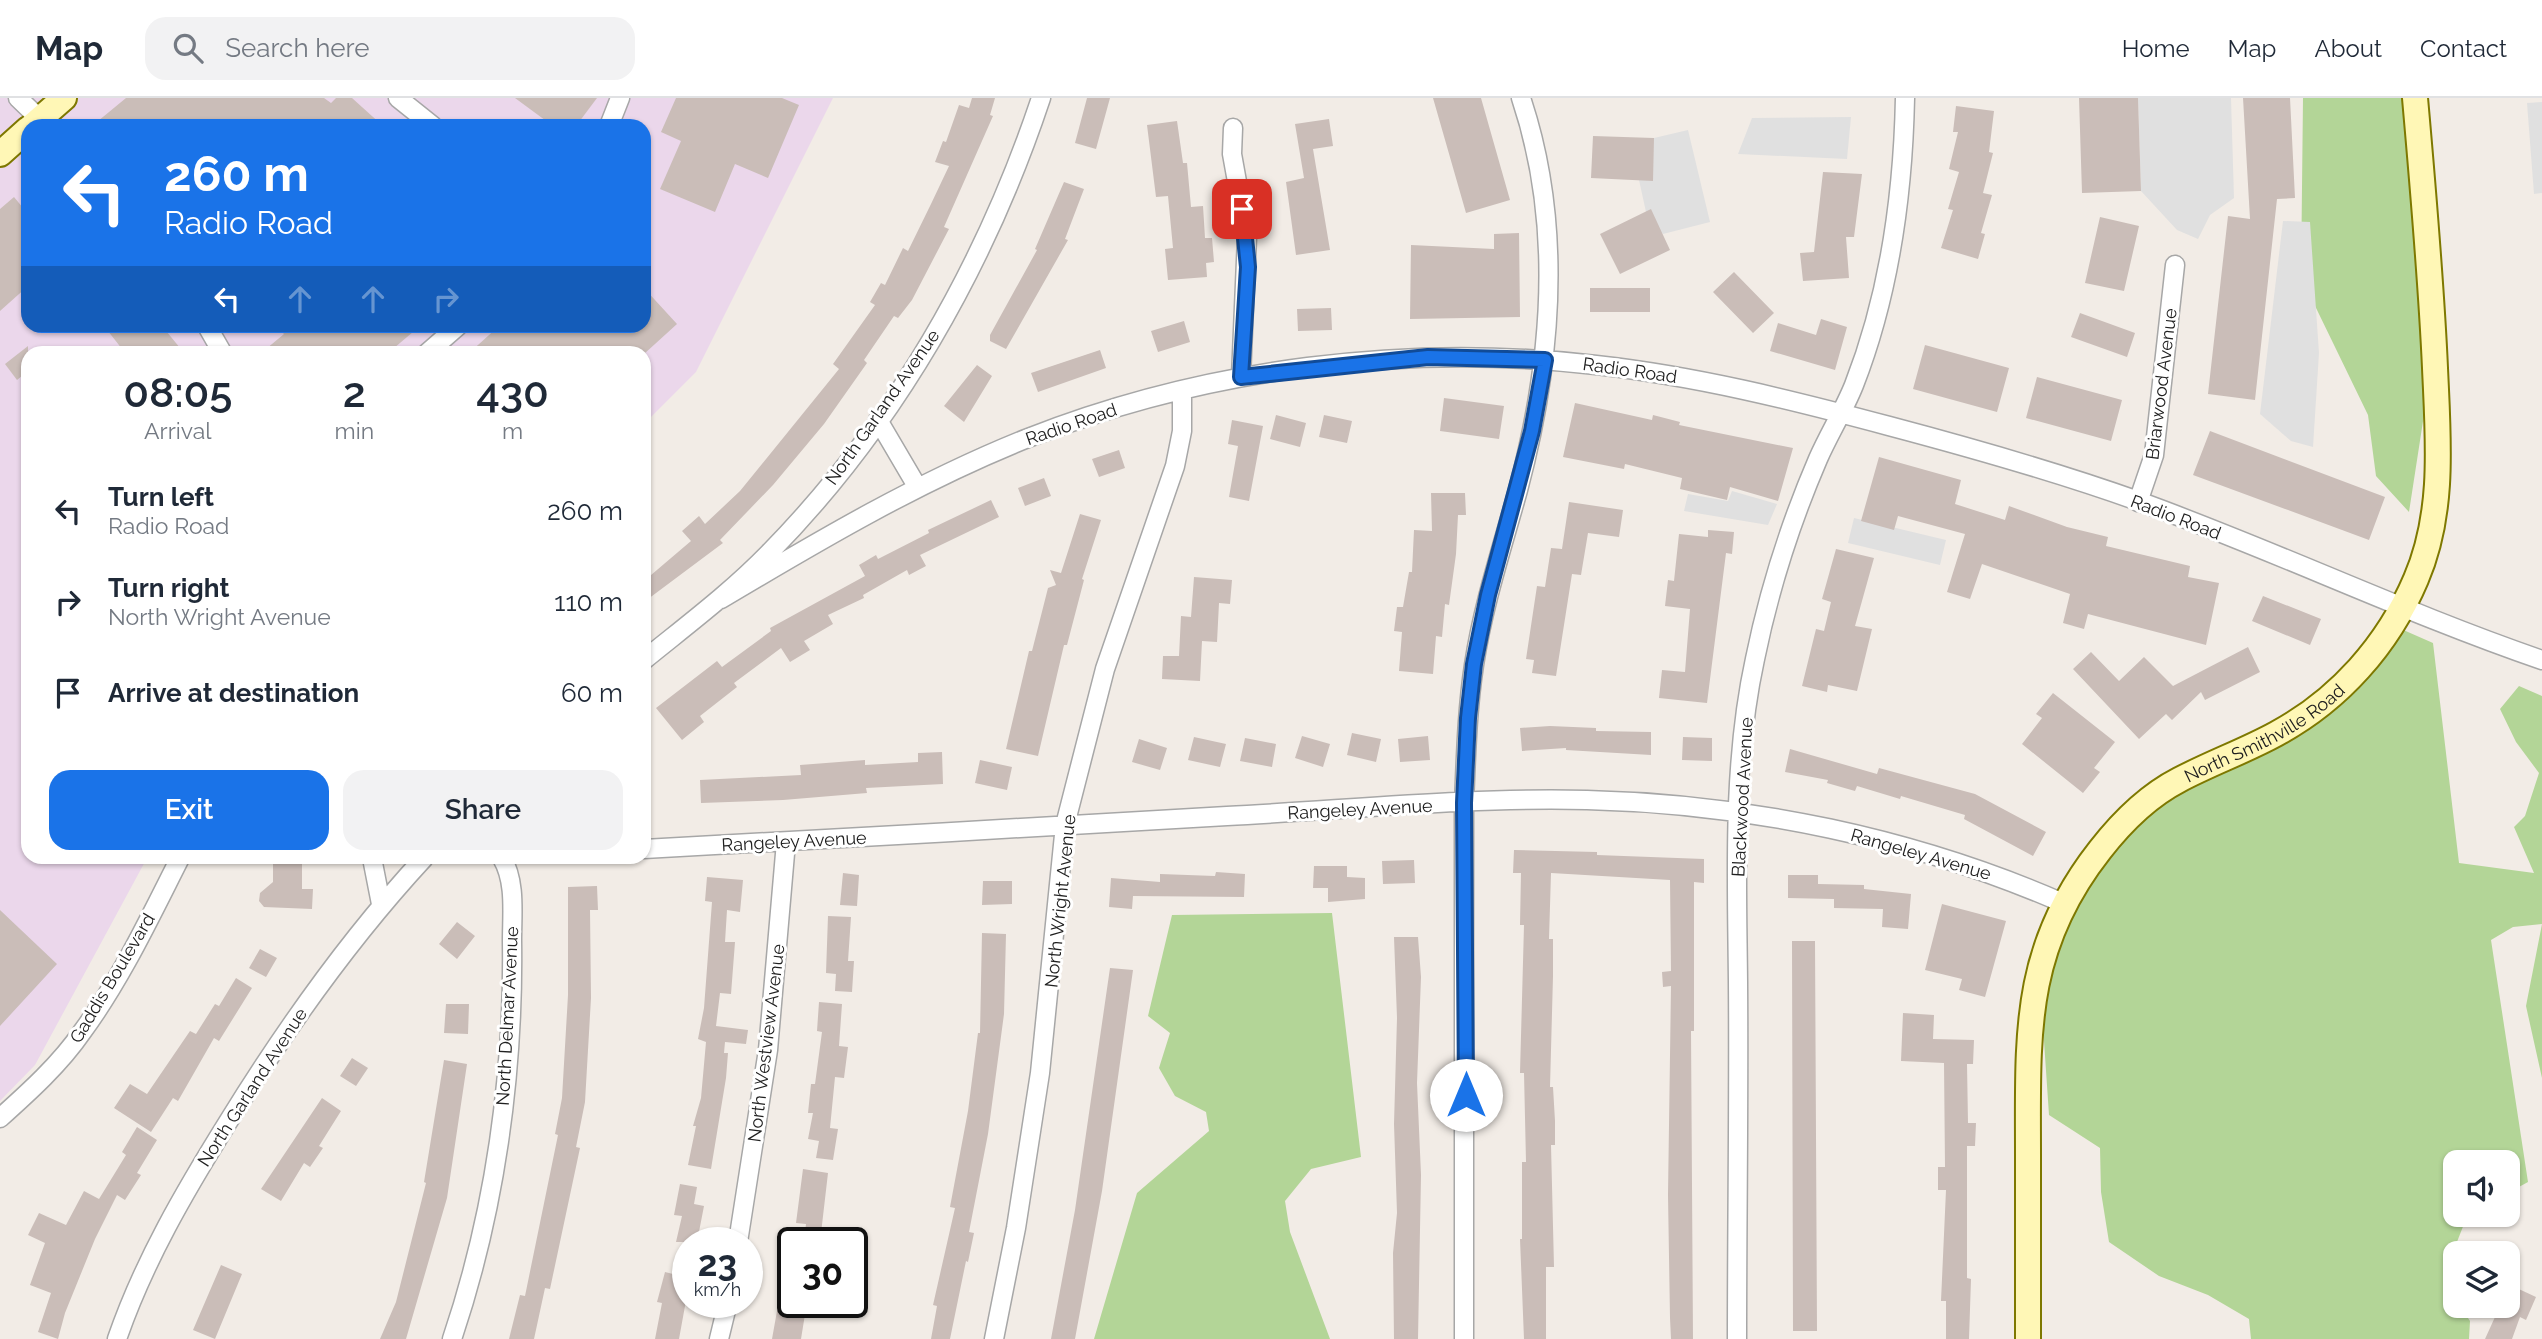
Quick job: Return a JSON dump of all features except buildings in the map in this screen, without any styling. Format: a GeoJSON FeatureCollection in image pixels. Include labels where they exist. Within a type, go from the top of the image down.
{"type":"FeatureCollection","features":[{"type":"Feature","properties":{"kind":"main road"},"geometry":{"type":"LineString","coordinates":[[43,119],[64,98]]}},
{"type":"Feature","properties":{"kind":"main road","name":"North Smithville Road"},"geometry":{"type":"LineString","coordinates":[[2028,1339],[2028,1036],[2039,967],[2063,903],[2100,850],[2134,813],[2175,782],[2276,734],[2326,702],[2363,666],[2402,609],[2428,544],[2438,472],[2432,297],[2415,98]]}},
{"type":"Feature","properties":{"kind":"main road"},"geometry":{"type":"LineString","coordinates":[[0,153],[21,137]]}},
{"type":"Feature","properties":{"kind":"street"},"geometry":{"type":"LineString","coordinates":[[18,98],[33,119]]}},
{"type":"Feature","properties":{"kind":"street"},"geometry":{"type":"LineString","coordinates":[[398,98],[424,119]]}},
{"type":"Feature","properties":{"kind":"street"},"geometry":{"type":"LineString","coordinates":[[612,119],[620,98]]}},
{"type":"Feature","properties":{"kind":"street","name":"North Garland Avenue"},"geometry":{"type":"LineString","coordinates":[[651,654],[720,599],[797,523],[878,419],[937,332],[980,253],[1021,159],[1041,98]]}},
{"type":"Feature","properties":{"kind":"street"},"geometry":{"type":"LineString","coordinates":[[1464,1339],[1464,803],[1468,718],[1474,664],[1488,595],[1532,431],[1545,360],[1549,309],[1546,227],[1535,150],[1521,98]]}},
{"type":"Feature","properties":{"kind":"street","name":"Blackwood Avenue"},"geometry":{"type":"LineString","coordinates":[[1737,1339],[1740,812],[1747,697],[1774,576],[1819,456],[1855,383],[1883,290],[1894,238],[1903,170],[1905,98]]}},
{"type":"Feature","properties":{"kind":"street"},"geometry":{"type":"LineString","coordinates":[[1233,128],[1233,154],[1247,237],[1241,377]]}},
{"type":"Feature","properties":{"kind":"street","name":"Briarwood Avenue"},"geometry":{"type":"LineString","coordinates":[[2138,502],[2154,455],[2175,265]]}},
{"type":"Feature","properties":{"kind":"street"},"geometry":{"type":"LineString","coordinates":[[435,346],[449,333]]}},
{"type":"Feature","properties":{"kind":"street","name":"Radio Road"},"geometry":{"type":"LineString","coordinates":[[720,599],[918,488],[1031,437],[1119,407],[1241,377],[1428,357],[1545,360],[1694,379],[1842,413],[1951,442],[2138,502],[2402,609],[2542,660]]}},
{"type":"Feature","properties":{"kind":"street","name":"North Wright Avenue"},"geometry":{"type":"LineString","coordinates":[[993,1339],[1016,1228],[1041,1073],[1065,825],[1105,669],[1175,466],[1182,431],[1182,391]]}},
{"type":"Feature","properties":{"kind":"street"},"geometry":{"type":"LineString","coordinates":[[878,419],[918,488]]}},
{"type":"Feature","properties":{"kind":"street","name":"Rangeley Avenue"},"geometry":{"type":"LineString","coordinates":[[651,849],[1464,803],[1586,800],[1740,812],[1800,822],[1945,858],[2007,879],[2063,903]]}},
{"type":"Feature","properties":{"kind":"street","name":"North Westview Avenue"},"geometry":{"type":"LineString","coordinates":[[740,1227],[768,1050],[786,842]]}},
{"type":"Feature","properties":{"kind":"street","name":"Gaddis Boulevard"},"geometry":{"type":"LineString","coordinates":[[0,1118],[62,1057],[83,1032],[129,957],[177,864]]}},
{"type":"Feature","properties":{"kind":"street"},"geometry":{"type":"LineString","coordinates":[[373,864],[381,904]]}},
{"type":"Feature","properties":{"kind":"street","name":"North Garland Avenue"},"geometry":{"type":"LineString","coordinates":[[117,1339],[164,1228],[199,1167],[301,1011],[381,904],[418,864]]}},
{"type":"Feature","properties":{"kind":"street","name":"North Delmar Avenue"},"geometry":{"type":"LineString","coordinates":[[452,1339],[491,1186],[507,1077],[513,971],[512,892],[506,864]]}},
{"type":"Feature","properties":{"kind":"street"},"geometry":{"type":"LineString","coordinates":[[719,1339],[724,1318]]}},
{"type":"Feature","properties":{"kind":"shaded area"},"geometry":{"type":"Polygon","coordinates":[[[0,98],[833,98],[696,372],[651,417],[651,346],[21,346],[21,864],[144,864],[35,1065],[0,1101],[0,98]]]}},
{"type":"Feature","properties":{"kind":"shaded area"},"geometry":{"type":"Polygon","coordinates":[[[2138,98],[2231,98],[2234,198],[2210,215],[2198,239],[2177,230],[2141,191],[2138,98]]]}},
{"type":"Feature","properties":{"kind":"shaded area"},"geometry":{"type":"Polygon","coordinates":[[[2542,102],[2542,193],[2534,194],[2527,103],[2542,102]]]}},
{"type":"Feature","properties":{"kind":"shaded area"},"geometry":{"type":"Polygon","coordinates":[[[1851,117],[1847,159],[1738,154],[1752,118],[1851,117]]]}},
{"type":"Feature","properties":{"kind":"shaded area"},"geometry":{"type":"Polygon","coordinates":[[[1688,130],[1710,222],[1663,234],[1646,212],[1639,180],[1654,138],[1688,130]]]}},
{"type":"Feature","properties":{"kind":"shaded area"},"geometry":{"type":"Polygon","coordinates":[[[2283,221],[2310,222],[2319,353],[2313,447],[2291,441],[2260,414],[2283,221]]]}},
{"type":"Feature","properties":{"kind":"shaded area"},"geometry":{"type":"Polygon","coordinates":[[[1732,491],[1777,504],[1768,525],[1684,511],[1688,494],[1728,501],[1732,491]]]}},
{"type":"Feature","properties":{"kind":"shaded area"},"geometry":{"type":"Polygon","coordinates":[[[1854,518],[1946,540],[1940,565],[1848,543],[1854,518]]]}},
{"type":"Feature","properties":{"kind":"green space"},"geometry":{"type":"Polygon","coordinates":[[[2303,98],[2415,98],[2434,350],[2409,512],[2376,476],[2368,415],[2301,277],[2303,98]]]}},
{"type":"Feature","properties":{"kind":"green space"},"geometry":{"type":"Polygon","coordinates":[[[2392,625],[2433,643],[2459,863],[2534,873],[2514,827],[2525,816],[2539,773],[2516,742],[2500,709],[2519,686],[2542,696],[2542,924],[2513,927],[2491,940],[2528,1182],[2520,1186],[2520,1150],[2443,1150],[2443,1227],[2463,1227],[2457,1241],[2443,1241],[2443,1318],[2468,1318],[2469,1339],[2251,1339],[2249,1319],[2208,1295],[2159,1276],[2109,1242],[2101,1192],[2100,1148],[2049,1115],[2039,967],[2114,832],[2276,734],[2392,625]]]}},
{"type":"Feature","properties":{"kind":"green space"},"geometry":{"type":"Polygon","coordinates":[[[1332,913],[1361,1157],[1311,1169],[1285,1201],[1290,1232],[1330,1339],[1094,1339],[1137,1193],[1209,1131],[1206,1112],[1175,1096],[1159,1068],[1170,1033],[1148,1016],[1172,915],[1332,913]]]}},
{"type":"Feature","properties":{"kind":"green space"},"geometry":{"type":"Polygon","coordinates":[[[2542,924],[2542,1078],[2526,1006],[2542,924]]]}},
{"type":"Feature","properties":{"kind":"route"},"geometry":{"type":"LineString","coordinates":[[1242,209],[1248,267],[1241,377],[1428,357],[1545,360],[1518,492],[1488,595],[1474,664],[1468,718],[1464,803],[1466,1095]]}}]}
